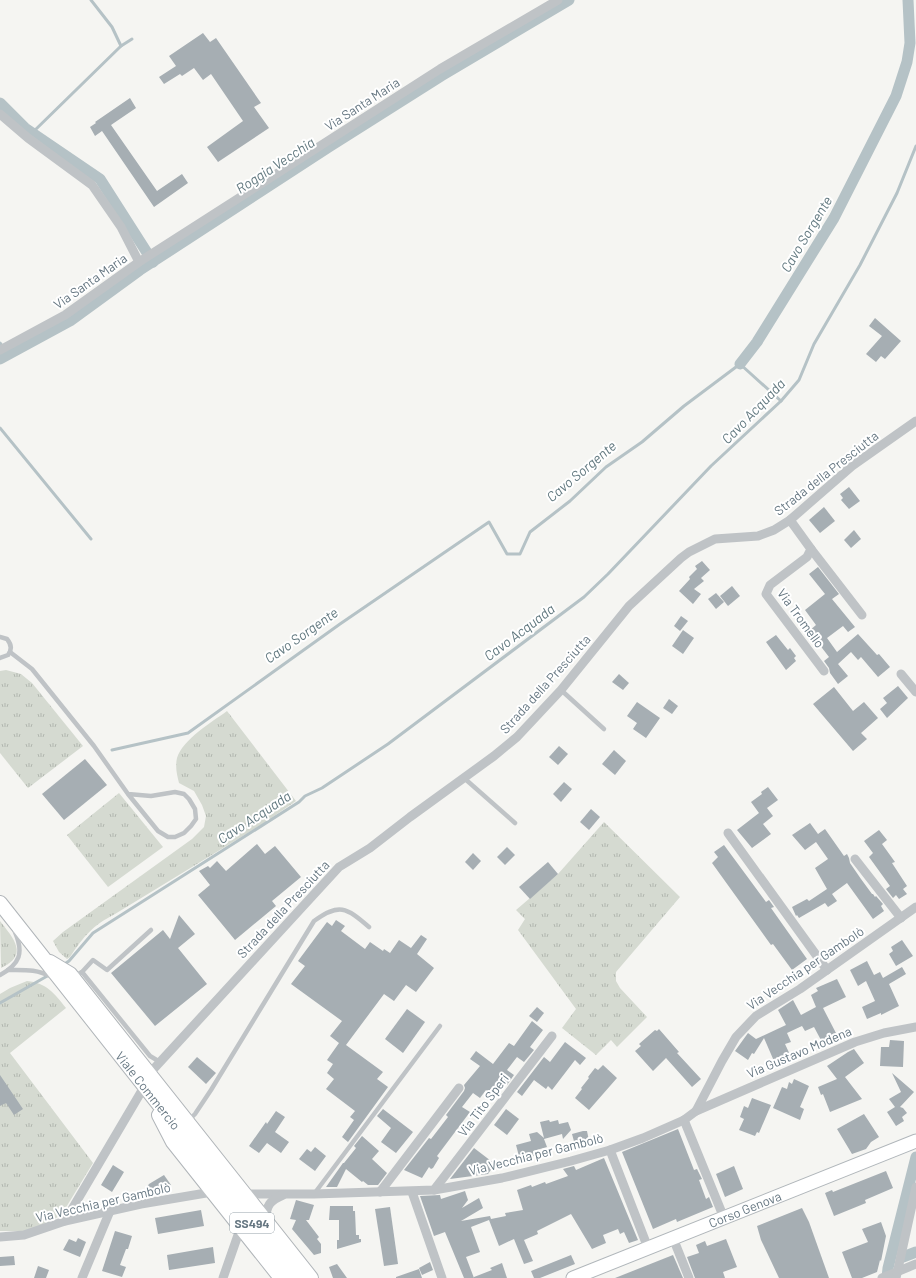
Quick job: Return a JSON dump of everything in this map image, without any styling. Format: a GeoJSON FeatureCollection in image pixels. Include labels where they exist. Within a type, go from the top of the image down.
{"type":"FeatureCollection","features":[{"type":"Feature","properties":{"kind":"main road","name":"Viale Commercio"},"geometry":{"type":"LineString","coordinates":[[3,907],[46,965],[72,976],[147,1080],[296,1278]]}},
{"type":"Feature","properties":{"kind":"main road"},"geometry":{"type":"LineString","coordinates":[[147,1080],[187,1121],[311,1278]]}},
{"type":"Feature","properties":{"kind":"main road"},"geometry":{"type":"LineString","coordinates":[[147,1080],[173,1142],[281,1278]]}},
{"type":"Feature","properties":{"kind":"main road","name":"Corso Genova"},"geometry":{"type":"LineString","coordinates":[[573,1278],[916,1142]]}},
{"type":"Feature","properties":{"kind":"street","name":"Via Santa Maria"},"geometry":{"type":"LineString","coordinates":[[4,348],[65,315],[145,258],[440,69],[558,0]]}},
{"type":"Feature","properties":{"kind":"street"},"geometry":{"type":"LineString","coordinates":[[0,114],[28,138],[92,185],[121,227],[145,258]]}},
{"type":"Feature","properties":{"kind":"street","name":"Strada della Presciutta"},"geometry":{"type":"LineString","coordinates":[[65,1221],[147,1080],[160,1062],[340,867],[370,848],[494,756],[517,737],[561,690],[629,606],[689,552],[715,539],[758,536],[774,530],[790,520],[852,466],[916,421]]}},
{"type":"Feature","properties":{"kind":"street"},"geometry":{"type":"LineString","coordinates":[[790,520],[862,615]]}},
{"type":"Feature","properties":{"kind":"street","name":"Via Tromello"},"geometry":{"type":"LineString","coordinates":[[811,549],[807,558],[770,585],[766,594],[824,671]]}},
{"type":"Feature","properties":{"kind":"street"},"geometry":{"type":"LineString","coordinates":[[901,674],[916,692]]}},
{"type":"Feature","properties":{"kind":"street"},"geometry":{"type":"LineString","coordinates":[[728,833],[827,970]]}},
{"type":"Feature","properties":{"kind":"street"},"geometry":{"type":"LineString","coordinates":[[855,859],[900,918]]}},
{"type":"Feature","properties":{"kind":"street","name":"Via Vecchia per Gambolò"},"geometry":{"type":"LineString","coordinates":[[244,1194],[412,1192],[434,1190],[502,1178],[571,1161],[610,1150],[643,1138],[684,1120],[696,1110],[722,1060],[736,1037],[756,1016],[800,989],[916,907]]}},
{"type":"Feature","properties":{"kind":"street","name":"Via Gustavo Modena"},"geometry":{"type":"LineString","coordinates":[[696,1110],[855,1042],[884,1033],[916,1027]]}},
{"type":"Feature","properties":{"kind":"street","name":"Via Tito Speri"},"geometry":{"type":"LineString","coordinates":[[434,1190],[552,1036]]}},
{"type":"Feature","properties":{"kind":"street"},"geometry":{"type":"LineString","coordinates":[[380,1192],[459,1088]]}},
{"type":"Feature","properties":{"kind":"street"},"geometry":{"type":"LineString","coordinates":[[684,1120],[724,1218]]}},
{"type":"Feature","properties":{"kind":"street"},"geometry":{"type":"LineString","coordinates":[[610,1150],[648,1248]]}},
{"type":"Feature","properties":{"kind":"street"},"geometry":{"type":"LineString","coordinates":[[895,1275],[913,1215],[916,1187]]}},
{"type":"Feature","properties":{"kind":"street","name":"Via Vecchia per Gambolò"},"geometry":{"type":"LineString","coordinates":[[0,1237],[24,1235],[65,1221],[174,1198],[212,1192]]}},
{"type":"Feature","properties":{"kind":"street"},"geometry":{"type":"LineString","coordinates":[[412,1192],[442,1278]]}},
{"type":"Feature","properties":{"kind":"street"},"geometry":{"type":"LineString","coordinates":[[265,1220],[268,1205],[275,1198],[284,1194]]}},
{"type":"Feature","properties":{"kind":"street"},"geometry":{"type":"LineString","coordinates":[[82,1278],[110,1211]]}},
{"type":"Feature","properties":{"kind":"street"},"geometry":{"type":"LineString","coordinates":[[222,1278],[238,1235]]}},
{"type":"Feature","properties":{"kind":"street"},"geometry":{"type":"LineString","coordinates":[[673,1238],[689,1278]]}},
{"type":"Feature","properties":{"kind":"street"},"geometry":{"type":"LineString","coordinates":[[882,1278],[895,1275],[916,1264]]}},
{"type":"Feature","properties":{"kind":"lane"},"geometry":{"type":"LineString","coordinates":[[0,637],[9,642],[11,649],[4,658],[0,658]]}},
{"type":"Feature","properties":{"kind":"lane"},"geometry":{"type":"LineString","coordinates":[[10,652],[32,669],[94,746],[128,794],[158,831],[168,837],[176,837],[184,833],[192,826],[196,819],[195,809],[184,794],[175,792],[151,796],[128,794]]}},
{"type":"Feature","properties":{"kind":"lane"},"geometry":{"type":"LineString","coordinates":[[561,690],[604,728]]}},
{"type":"Feature","properties":{"kind":"lane"},"geometry":{"type":"LineString","coordinates":[[464,778],[515,823]]}},
{"type":"Feature","properties":{"kind":"lane"},"geometry":{"type":"LineString","coordinates":[[1,974],[8,970],[19,958],[21,948],[3,907]]}},
{"type":"Feature","properties":{"kind":"lane"},"geometry":{"type":"LineString","coordinates":[[187,1121],[195,1114],[211,1090],[314,921],[327,912],[340,909],[356,915],[369,927]]}},
{"type":"Feature","properties":{"kind":"lane"},"geometry":{"type":"LineString","coordinates":[[151,930],[107,970],[93,960],[72,976],[150,1056],[160,1062]]}},
{"type":"Feature","properties":{"kind":"lane"},"geometry":{"type":"LineString","coordinates":[[8,970],[28,969],[46,965]]}},
{"type":"Feature","properties":{"kind":"lane"},"geometry":{"type":"LineString","coordinates":[[314,1194],[440,1026]]}},
{"type":"Feature","properties":{"kind":"green space"},"geometry":{"type":"Polygon","coordinates":[[[6,670],[21,674],[32,683],[83,746],[28,788],[0,753],[0,671],[6,670]]]}},
{"type":"Feature","properties":{"kind":"green space"},"geometry":{"type":"Polygon","coordinates":[[[227,711],[296,801],[264,823],[94,927],[67,959],[59,952],[53,941],[63,932],[192,839],[204,827],[206,816],[202,805],[194,791],[179,783],[176,761],[185,744],[227,711]]]}},
{"type":"Feature","properties":{"kind":"green space"},"geometry":{"type":"Polygon","coordinates":[[[119,793],[163,847],[108,887],[67,835],[119,793]]]}},
{"type":"Feature","properties":{"kind":"green space"},"geometry":{"type":"Polygon","coordinates":[[[604,822],[680,897],[616,972],[616,981],[620,988],[647,1017],[617,1047],[611,1040],[596,1055],[562,1028],[576,1009],[518,930],[525,919],[516,910],[558,874],[604,822]]]}},
{"type":"Feature","properties":{"kind":"green space"},"geometry":{"type":"Polygon","coordinates":[[[0,921],[14,940],[17,952],[15,958],[10,963],[1,968],[0,921]]]}},
{"type":"Feature","properties":{"kind":"green space"},"geometry":{"type":"Polygon","coordinates":[[[27,981],[45,986],[54,993],[66,1008],[10,1053],[93,1163],[62,1214],[50,1222],[29,1231],[0,1231],[0,994],[27,981]]]}},
{"type":"Feature","properties":{"kind":"building"},"geometry":{"type":"Polygon","coordinates":[[[203,33],[210,42],[216,38],[261,103],[254,107],[269,128],[218,162],[207,147],[243,121],[211,74],[203,80],[194,68],[182,76],[180,74],[164,84],[159,77],[176,66],[169,56],[203,33]]]}},
{"type":"Feature","properties":{"kind":"building"},"geometry":{"type":"Polygon","coordinates":[[[130,98],[136,108],[111,125],[157,191],[182,174],[188,183],[154,207],[102,131],[95,136],[90,127],[130,98]]]}},
{"type":"Feature","properties":{"kind":"building"},"geometry":{"type":"Polygon","coordinates":[[[875,318],[901,341],[885,359],[881,356],[876,362],[866,354],[882,336],[869,326],[875,318]]]}},
{"type":"Feature","properties":{"kind":"building"},"geometry":{"type":"Polygon","coordinates":[[[849,487],[860,501],[849,509],[841,500],[843,498],[840,494],[849,487]]]}},
{"type":"Feature","properties":{"kind":"building"},"geometry":{"type":"Polygon","coordinates":[[[824,507],[835,521],[820,533],[809,520],[824,507]]]}},
{"type":"Feature","properties":{"kind":"building"},"geometry":{"type":"Polygon","coordinates":[[[854,530],[861,539],[851,548],[844,540],[854,530]]]}},
{"type":"Feature","properties":{"kind":"building"},"geometry":{"type":"Polygon","coordinates":[[[702,561],[710,570],[701,578],[704,581],[694,589],[701,594],[693,604],[679,591],[697,569],[695,566],[702,561]]]}},
{"type":"Feature","properties":{"kind":"building"},"geometry":{"type":"Polygon","coordinates":[[[818,567],[839,594],[832,599],[855,627],[848,632],[843,626],[827,638],[837,652],[858,634],[890,667],[878,677],[861,657],[858,660],[851,652],[838,664],[848,676],[838,684],[830,673],[829,668],[824,661],[829,657],[809,631],[816,625],[805,610],[825,594],[809,574],[818,567]]]}},
{"type":"Feature","properties":{"kind":"building"},"geometry":{"type":"Polygon","coordinates":[[[732,586],[740,596],[728,606],[720,596],[732,586]]]}},
{"type":"Feature","properties":{"kind":"building"},"geometry":{"type":"Polygon","coordinates":[[[716,593],[724,602],[716,609],[708,599],[716,593]]]}},
{"type":"Feature","properties":{"kind":"building"},"geometry":{"type":"Polygon","coordinates":[[[681,616],[688,621],[680,631],[674,626],[681,616]]]}},
{"type":"Feature","properties":{"kind":"building"},"geometry":{"type":"Polygon","coordinates":[[[683,630],[694,638],[683,654],[672,646],[683,630]]]}},
{"type":"Feature","properties":{"kind":"building"},"geometry":{"type":"Polygon","coordinates":[[[776,635],[788,650],[790,648],[796,656],[794,658],[796,661],[786,670],[766,642],[776,635]]]}},
{"type":"Feature","properties":{"kind":"building"},"geometry":{"type":"Polygon","coordinates":[[[619,674],[629,683],[623,690],[612,682],[619,674]]]}},
{"type":"Feature","properties":{"kind":"building"},"geometry":{"type":"Polygon","coordinates":[[[898,686],[908,698],[887,718],[880,709],[887,703],[883,698],[898,686]]]}},
{"type":"Feature","properties":{"kind":"building"},"geometry":{"type":"Polygon","coordinates":[[[834,687],[853,711],[864,702],[878,718],[861,733],[867,739],[853,751],[813,704],[834,687]]]}},
{"type":"Feature","properties":{"kind":"building"},"geometry":{"type":"Polygon","coordinates":[[[669,699],[678,706],[672,714],[663,708],[669,699]]]}},
{"type":"Feature","properties":{"kind":"building"},"geometry":{"type":"Polygon","coordinates":[[[637,702],[660,718],[646,738],[633,729],[637,723],[627,716],[637,702]]]}},
{"type":"Feature","properties":{"kind":"building"},"geometry":{"type":"Polygon","coordinates":[[[559,746],[568,754],[558,765],[549,757],[559,746]]]}},
{"type":"Feature","properties":{"kind":"building"},"geometry":{"type":"Polygon","coordinates":[[[614,750],[626,761],[615,775],[602,764],[614,750]]]}},
{"type":"Feature","properties":{"kind":"building"},"geometry":{"type":"Polygon","coordinates":[[[85,759],[107,785],[64,820],[42,794],[85,759]]]}},
{"type":"Feature","properties":{"kind":"building"},"geometry":{"type":"Polygon","coordinates":[[[564,782],[572,789],[561,802],[553,794],[564,782]]]}},
{"type":"Feature","properties":{"kind":"building"},"geometry":{"type":"Polygon","coordinates":[[[768,787],[778,800],[767,808],[773,816],[763,824],[771,834],[752,848],[737,830],[759,813],[751,802],[762,794],[761,792],[768,787]]]}},
{"type":"Feature","properties":{"kind":"building"},"geometry":{"type":"Polygon","coordinates":[[[591,809],[600,817],[589,830],[580,822],[591,809]]]}},
{"type":"Feature","properties":{"kind":"building"},"geometry":{"type":"Polygon","coordinates":[[[810,823],[818,834],[825,829],[844,856],[847,854],[850,863],[861,879],[872,894],[875,897],[876,896],[883,904],[881,906],[884,911],[873,919],[847,883],[832,894],[837,901],[828,907],[825,903],[799,918],[797,915],[796,916],[792,907],[807,899],[809,901],[827,889],[815,868],[828,859],[816,842],[805,850],[792,835],[810,823]]]}},
{"type":"Feature","properties":{"kind":"building"},"geometry":{"type":"Polygon","coordinates":[[[879,830],[887,840],[882,844],[895,862],[892,863],[907,886],[903,889],[907,894],[899,899],[896,895],[893,898],[886,889],[890,886],[869,857],[873,853],[864,841],[879,830]]]}},
{"type":"Feature","properties":{"kind":"building"},"geometry":{"type":"Polygon","coordinates":[[[257,844],[265,854],[275,846],[301,877],[272,901],[276,906],[235,940],[198,895],[210,885],[199,871],[208,866],[210,868],[217,861],[226,871],[257,844]]]}},
{"type":"Feature","properties":{"kind":"building"},"geometry":{"type":"Polygon","coordinates":[[[724,845],[766,902],[769,900],[774,907],[771,908],[807,959],[792,970],[773,944],[771,945],[712,863],[718,857],[714,852],[724,845]]]}},
{"type":"Feature","properties":{"kind":"building"},"geometry":{"type":"Polygon","coordinates":[[[507,847],[515,855],[505,865],[497,857],[507,847]]]}},
{"type":"Feature","properties":{"kind":"building"},"geometry":{"type":"Polygon","coordinates":[[[473,853],[481,861],[473,870],[465,862],[473,853]]]}},
{"type":"Feature","properties":{"kind":"building"},"geometry":{"type":"Polygon","coordinates":[[[548,862],[558,874],[530,899],[519,887],[548,862]]]}},
{"type":"Feature","properties":{"kind":"building"},"geometry":{"type":"Polygon","coordinates":[[[179,915],[195,934],[178,948],[207,984],[155,1026],[111,973],[163,930],[170,939],[179,915]]]}},
{"type":"Feature","properties":{"kind":"building"},"geometry":{"type":"Polygon","coordinates":[[[336,920],[345,926],[341,931],[365,949],[370,942],[383,951],[384,949],[390,953],[399,940],[411,948],[421,935],[427,939],[417,954],[434,968],[416,992],[406,985],[394,1001],[384,994],[346,1045],[383,1072],[377,1079],[388,1087],[348,1142],[342,1137],[354,1120],[350,1117],[355,1111],[326,1089],[334,1079],[327,1073],[333,1064],[327,1060],[339,1043],[330,1036],[342,1021],[291,984],[305,966],[298,961],[327,922],[332,926],[336,920]]]}},
{"type":"Feature","properties":{"kind":"building"},"geometry":{"type":"Polygon","coordinates":[[[902,940],[913,956],[896,966],[889,954],[893,951],[891,947],[902,940]]]}},
{"type":"Feature","properties":{"kind":"building"},"geometry":{"type":"Polygon","coordinates":[[[867,961],[874,975],[880,972],[883,978],[902,967],[906,974],[889,984],[899,1006],[881,1015],[881,1013],[867,1019],[862,1007],[875,1001],[866,981],[858,986],[850,970],[867,961]]]}},
{"type":"Feature","properties":{"kind":"building"},"geometry":{"type":"Polygon","coordinates":[[[837,979],[846,997],[823,1008],[837,1035],[822,1042],[814,1027],[805,1031],[802,1026],[787,1033],[791,1042],[785,1044],[792,1059],[785,1062],[786,1064],[777,1068],[764,1038],[754,1054],[752,1053],[748,1060],[735,1051],[748,1033],[756,1039],[786,1025],[778,1010],[793,1000],[801,1015],[816,1007],[811,995],[818,991],[816,988],[837,979]]]}},
{"type":"Feature","properties":{"kind":"building"},"geometry":{"type":"Polygon","coordinates":[[[537,1007],[544,1013],[537,1022],[529,1016],[537,1007]]]}},
{"type":"Feature","properties":{"kind":"building"},"geometry":{"type":"Polygon","coordinates":[[[407,1009],[425,1022],[403,1053],[385,1039],[407,1009]]]}},
{"type":"Feature","properties":{"kind":"building"},"geometry":{"type":"Polygon","coordinates":[[[532,1021],[543,1030],[530,1047],[534,1050],[524,1062],[517,1057],[507,1070],[514,1075],[507,1085],[504,1083],[494,1097],[486,1090],[480,1098],[473,1093],[462,1107],[470,1112],[437,1156],[439,1158],[433,1168],[431,1169],[429,1167],[422,1178],[404,1170],[429,1138],[431,1139],[448,1117],[446,1115],[464,1091],[464,1085],[480,1066],[470,1059],[476,1051],[493,1064],[509,1043],[514,1046],[532,1021]]]}},
{"type":"Feature","properties":{"kind":"building"},"geometry":{"type":"Polygon","coordinates":[[[659,1029],[679,1052],[677,1053],[701,1079],[692,1087],[666,1058],[653,1071],[635,1051],[641,1046],[639,1044],[655,1030],[657,1031],[659,1029]]]}},
{"type":"Feature","properties":{"kind":"building"},"geometry":{"type":"Polygon","coordinates":[[[890,1040],[904,1041],[903,1067],[880,1066],[881,1047],[889,1047],[890,1040]]]}},
{"type":"Feature","properties":{"kind":"building"},"geometry":{"type":"Polygon","coordinates":[[[565,1042],[586,1058],[580,1065],[575,1060],[552,1090],[548,1086],[546,1089],[534,1080],[522,1096],[517,1092],[544,1057],[550,1062],[565,1042]]]}},
{"type":"Feature","properties":{"kind":"building"},"geometry":{"type":"Polygon","coordinates":[[[854,1049],[864,1063],[845,1077],[862,1099],[830,1112],[823,1094],[821,1095],[818,1087],[837,1079],[827,1066],[854,1049]]]}},
{"type":"Feature","properties":{"kind":"building"},"geometry":{"type":"Polygon","coordinates":[[[197,1057],[216,1073],[206,1084],[188,1067],[197,1057]]]}},
{"type":"Feature","properties":{"kind":"building"},"geometry":{"type":"Polygon","coordinates":[[[603,1065],[617,1078],[589,1110],[575,1098],[595,1068],[598,1070],[603,1065]]]}},
{"type":"Feature","properties":{"kind":"building"},"geometry":{"type":"Polygon","coordinates":[[[892,1073],[914,1092],[900,1107],[907,1113],[902,1117],[904,1121],[896,1126],[887,1112],[895,1107],[889,1099],[901,1092],[892,1073]]]}},
{"type":"Feature","properties":{"kind":"building"},"geometry":{"type":"Polygon","coordinates":[[[0,1075],[23,1109],[14,1115],[6,1103],[0,1106],[0,1075]]]}},
{"type":"Feature","properties":{"kind":"building"},"geometry":{"type":"Polygon","coordinates":[[[794,1079],[809,1086],[800,1107],[804,1109],[800,1120],[773,1108],[782,1087],[787,1089],[789,1082],[792,1084],[794,1079]]]}},
{"type":"Feature","properties":{"kind":"building"},"geometry":{"type":"Polygon","coordinates":[[[752,1098],[771,1105],[759,1133],[757,1132],[755,1136],[739,1130],[744,1119],[740,1117],[744,1106],[748,1108],[752,1098]]]}},
{"type":"Feature","properties":{"kind":"building"},"geometry":{"type":"Polygon","coordinates":[[[383,1109],[413,1132],[396,1153],[381,1142],[391,1128],[377,1116],[383,1109]]]}},
{"type":"Feature","properties":{"kind":"building"},"geometry":{"type":"Polygon","coordinates":[[[506,1109],[519,1119],[507,1135],[494,1125],[506,1109]]]}},
{"type":"Feature","properties":{"kind":"building"},"geometry":{"type":"Polygon","coordinates":[[[276,1111],[285,1117],[275,1132],[289,1142],[281,1153],[267,1143],[259,1153],[249,1146],[276,1111]]]}},
{"type":"Feature","properties":{"kind":"building"},"geometry":{"type":"Polygon","coordinates":[[[864,1114],[879,1137],[871,1142],[866,1149],[852,1154],[837,1129],[864,1114]]]}},
{"type":"Feature","properties":{"kind":"building"},"geometry":{"type":"Polygon","coordinates":[[[549,1120],[550,1122],[558,1120],[559,1124],[568,1122],[571,1130],[563,1139],[562,1134],[544,1139],[547,1147],[533,1151],[534,1156],[520,1160],[516,1145],[531,1141],[529,1134],[537,1132],[544,1138],[540,1122],[549,1120]]]}},
{"type":"Feature","properties":{"kind":"building"},"geometry":{"type":"Polygon","coordinates":[[[678,1129],[694,1170],[697,1169],[702,1179],[699,1180],[706,1199],[709,1197],[713,1207],[677,1222],[676,1219],[653,1229],[622,1152],[678,1129]]]}},
{"type":"Feature","properties":{"kind":"building"},"geometry":{"type":"Polygon","coordinates":[[[587,1131],[589,1141],[575,1145],[572,1134],[587,1131]]]}},
{"type":"Feature","properties":{"kind":"building"},"geometry":{"type":"Polygon","coordinates":[[[362,1136],[379,1151],[372,1159],[387,1173],[378,1185],[368,1185],[346,1169],[337,1187],[326,1187],[356,1148],[354,1146],[362,1136]]]}},
{"type":"Feature","properties":{"kind":"building"},"geometry":{"type":"Polygon","coordinates":[[[315,1147],[326,1156],[315,1171],[299,1159],[307,1149],[311,1152],[315,1147]]]}},
{"type":"Feature","properties":{"kind":"building"},"geometry":{"type":"Polygon","coordinates":[[[474,1148],[495,1164],[488,1174],[450,1179],[474,1148]]]}},
{"type":"Feature","properties":{"kind":"building"},"geometry":{"type":"Polygon","coordinates":[[[604,1158],[638,1240],[629,1243],[624,1232],[620,1234],[618,1229],[603,1235],[606,1243],[592,1249],[571,1214],[537,1231],[538,1234],[524,1240],[533,1261],[524,1264],[514,1239],[499,1246],[489,1220],[471,1227],[480,1252],[466,1257],[474,1278],[464,1278],[445,1232],[434,1236],[420,1196],[440,1195],[441,1199],[465,1191],[468,1200],[462,1208],[479,1198],[483,1208],[461,1221],[490,1216],[491,1219],[506,1216],[505,1213],[523,1210],[517,1190],[531,1185],[532,1187],[545,1182],[546,1184],[568,1176],[563,1169],[574,1166],[576,1170],[604,1158]]]}},
{"type":"Feature","properties":{"kind":"building"},"geometry":{"type":"Polygon","coordinates":[[[113,1165],[124,1172],[112,1192],[101,1185],[113,1165]]]}},
{"type":"Feature","properties":{"kind":"building"},"geometry":{"type":"Polygon","coordinates":[[[734,1166],[743,1189],[725,1197],[716,1174],[734,1166]]]}},
{"type":"Feature","properties":{"kind":"building"},"geometry":{"type":"Polygon","coordinates":[[[886,1171],[893,1188],[865,1200],[866,1203],[834,1216],[825,1193],[832,1190],[833,1192],[886,1171]]]}},
{"type":"Feature","properties":{"kind":"building"},"geometry":{"type":"Polygon","coordinates":[[[164,1175],[171,1185],[155,1196],[139,1198],[149,1184],[164,1175]]]}},
{"type":"Feature","properties":{"kind":"building"},"geometry":{"type":"Polygon","coordinates":[[[296,1200],[314,1205],[309,1220],[306,1220],[319,1237],[317,1239],[321,1244],[321,1253],[314,1255],[292,1229],[296,1220],[290,1219],[296,1200]]]}},
{"type":"Feature","properties":{"kind":"building"},"geometry":{"type":"Polygon","coordinates":[[[330,1206],[353,1206],[353,1211],[355,1211],[356,1235],[359,1235],[361,1242],[337,1249],[337,1240],[339,1240],[339,1220],[329,1220],[330,1206]]]}},
{"type":"Feature","properties":{"kind":"building"},"geometry":{"type":"Polygon","coordinates":[[[390,1207],[398,1264],[384,1266],[375,1209],[390,1207]]]}},
{"type":"Feature","properties":{"kind":"building"},"geometry":{"type":"Polygon","coordinates":[[[802,1208],[809,1222],[829,1278],[779,1278],[761,1240],[757,1226],[802,1208]]]}},
{"type":"Feature","properties":{"kind":"building"},"geometry":{"type":"Polygon","coordinates":[[[201,1210],[204,1226],[158,1234],[155,1218],[201,1210]]]}},
{"type":"Feature","properties":{"kind":"building"},"geometry":{"type":"Polygon","coordinates":[[[881,1222],[886,1236],[881,1261],[880,1260],[877,1272],[862,1278],[852,1278],[842,1252],[868,1242],[862,1229],[881,1222]]]}},
{"type":"Feature","properties":{"kind":"building"},"geometry":{"type":"Polygon","coordinates":[[[115,1231],[132,1236],[128,1249],[126,1249],[120,1265],[126,1267],[122,1277],[102,1271],[115,1231]]]}},
{"type":"Feature","properties":{"kind":"building"},"geometry":{"type":"Polygon","coordinates":[[[78,1238],[86,1242],[80,1257],[63,1250],[69,1239],[76,1242],[78,1238]]]}},
{"type":"Feature","properties":{"kind":"building"},"geometry":{"type":"Polygon","coordinates":[[[726,1239],[737,1267],[723,1272],[725,1278],[695,1278],[687,1257],[699,1253],[696,1245],[705,1241],[707,1246],[726,1239]]]}},
{"type":"Feature","properties":{"kind":"building"},"geometry":{"type":"Polygon","coordinates":[[[213,1247],[215,1263],[169,1270],[167,1255],[213,1247]]]}},
{"type":"Feature","properties":{"kind":"building"},"geometry":{"type":"Polygon","coordinates":[[[571,1255],[575,1264],[540,1278],[534,1278],[531,1271],[571,1255]]]}},
{"type":"Feature","properties":{"kind":"building"},"geometry":{"type":"Polygon","coordinates":[[[673,1255],[683,1278],[615,1278],[673,1255]]]}},
{"type":"Feature","properties":{"kind":"building"},"geometry":{"type":"Polygon","coordinates":[[[14,1256],[15,1265],[0,1266],[0,1257],[14,1256]]]}},
{"type":"Feature","properties":{"kind":"building"},"geometry":{"type":"Polygon","coordinates":[[[430,1262],[433,1270],[422,1275],[419,1268],[430,1262]]]}},
{"type":"Feature","properties":{"kind":"building"},"geometry":{"type":"Polygon","coordinates":[[[502,1263],[507,1278],[474,1278],[492,1270],[490,1268],[502,1263]]]}},
{"type":"Feature","properties":{"kind":"building"},"geometry":{"type":"Polygon","coordinates":[[[337,1264],[347,1278],[333,1278],[329,1267],[337,1264]]]}},
{"type":"Feature","properties":{"kind":"building"},"geometry":{"type":"Polygon","coordinates":[[[38,1266],[49,1270],[46,1278],[34,1278],[38,1266]]]}},
{"type":"Feature","properties":{"kind":"building"},"geometry":{"type":"Polygon","coordinates":[[[419,1269],[422,1278],[396,1278],[396,1277],[419,1269]]]}},
{"type":"Feature","properties":{"kind":"waterway"},"geometry":{"type":"LineString","coordinates":[[91,0],[112,27],[121,46]]}},
{"type":"Feature","properties":{"kind":"waterway","name":"Roggia Vecchia"},"geometry":{"type":"LineString","coordinates":[[0,359],[70,321],[140,270],[329,147],[441,76],[569,0]]}},
{"type":"Feature","properties":{"kind":"waterway","name":"Cavo Sorgente"},"geometry":{"type":"LineString","coordinates":[[740,364],[757,342],[834,218],[896,96],[907,62],[910,43],[908,0]]}},
{"type":"Feature","properties":{"kind":"waterway"},"geometry":{"type":"LineString","coordinates":[[32,133],[121,46],[132,39]]}},
{"type":"Feature","properties":{"kind":"waterway"},"geometry":{"type":"LineString","coordinates":[[0,103],[25,128],[100,179],[153,262]]}},
{"type":"Feature","properties":{"kind":"waterway","name":"Cavo Acquada"},"geometry":{"type":"LineString","coordinates":[[63,965],[69,961],[93,933],[299,802],[305,796],[322,788],[388,744],[584,597],[608,574],[711,466],[781,401],[799,380],[814,344],[860,265],[897,193],[916,146]]}},
{"type":"Feature","properties":{"kind":"waterway"},"geometry":{"type":"LineString","coordinates":[[0,343],[8,354]]}},
{"type":"Feature","properties":{"kind":"waterway","name":"Cavo Sorgente"},"geometry":{"type":"LineString","coordinates":[[112,750],[188,733],[340,624],[489,522],[507,554],[520,554],[530,532],[570,501],[606,467],[642,442],[684,406],[740,364],[781,401]]}},
{"type":"Feature","properties":{"kind":"waterway"},"geometry":{"type":"LineString","coordinates":[[0,428],[91,539]]}},
{"type":"Feature","properties":{"kind":"waterway","name":"Cavo Acquada"},"geometry":{"type":"LineString","coordinates":[[0,1003],[49,975]]}},
{"type":"Feature","properties":{"kind":"waterway"},"geometry":{"type":"LineString","coordinates":[[887,1278],[888,1268],[916,1157]]}},
{"type":"Feature","properties":{"kind":"waterway"},"geometry":{"type":"LineString","coordinates":[[903,1257],[916,1252]]}}]}
